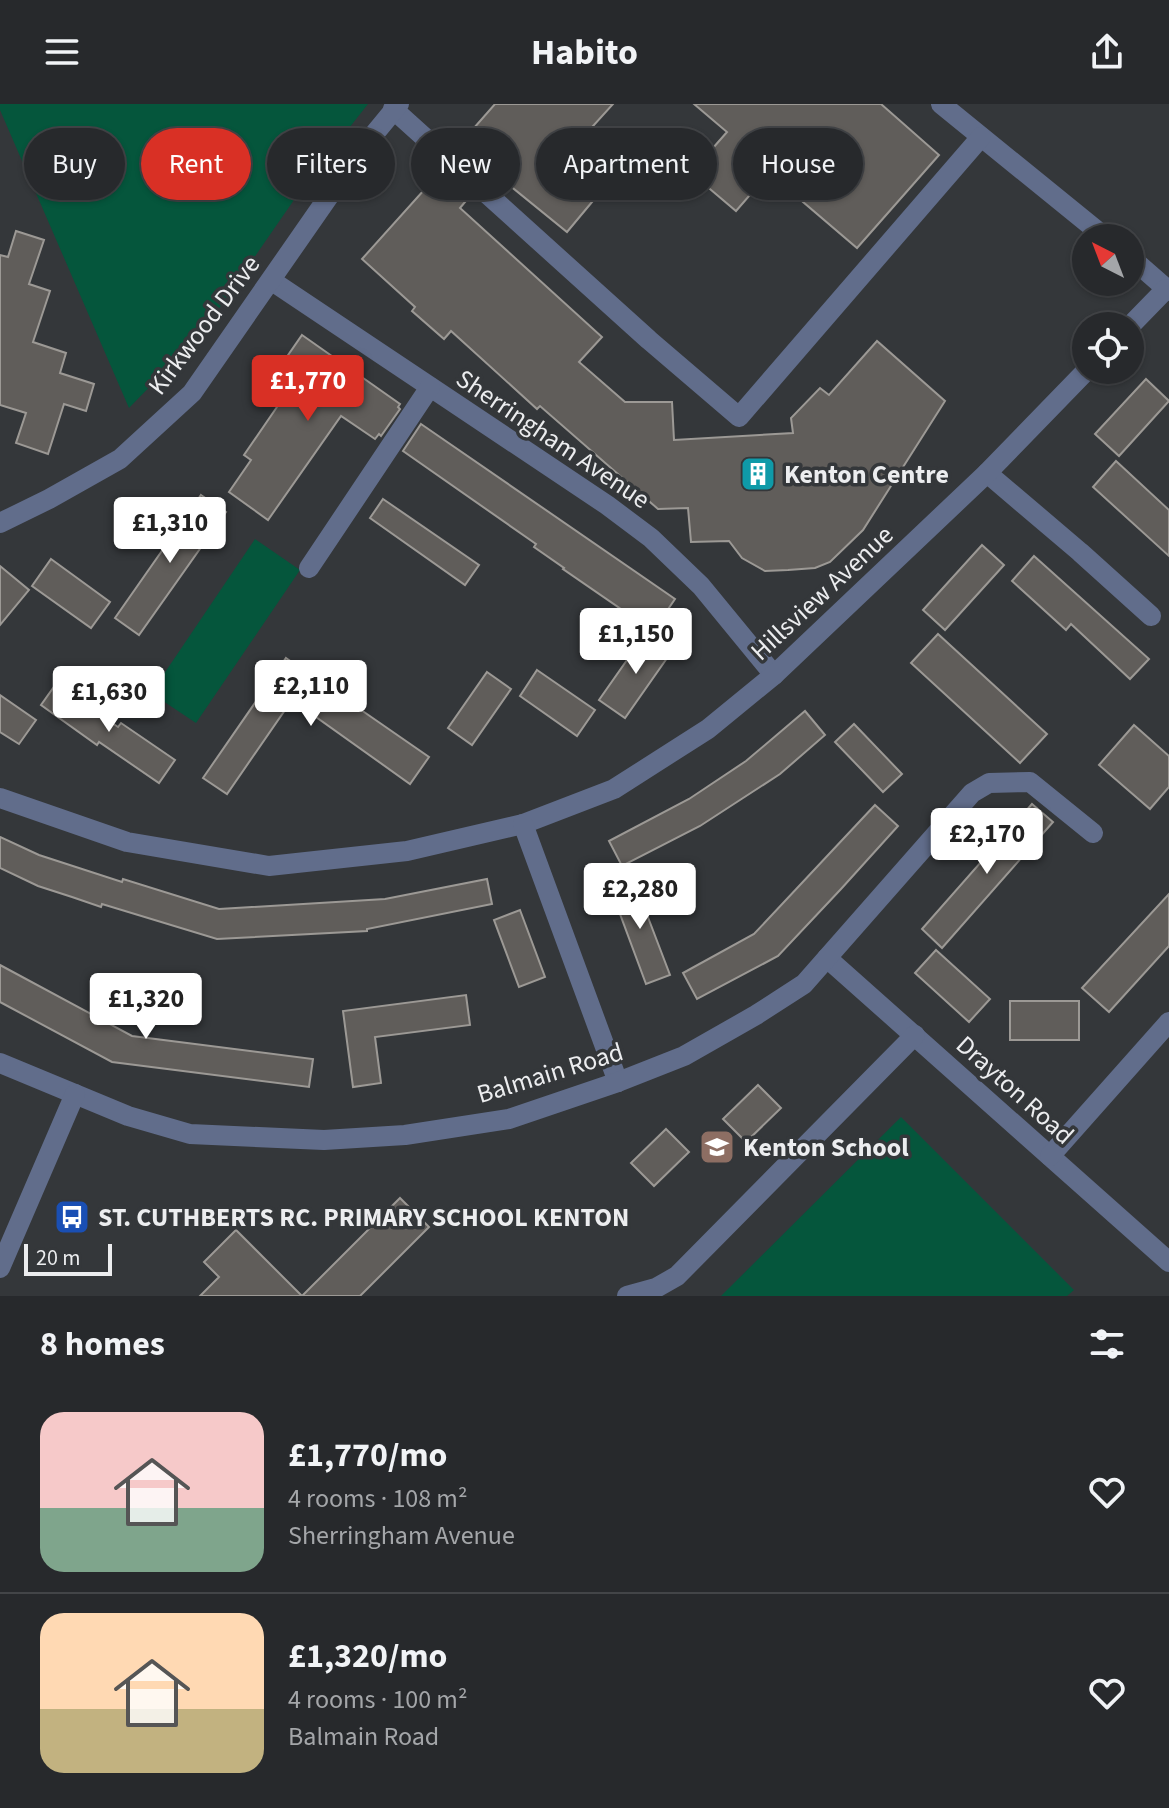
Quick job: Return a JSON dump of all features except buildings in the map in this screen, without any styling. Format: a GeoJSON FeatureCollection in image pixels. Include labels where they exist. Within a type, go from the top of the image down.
{"type":"FeatureCollection","features":[{"type":"Feature","properties":{"kind":"street"},"geometry":{"type":"LineString","coordinates":[[941,104],[1089,224]]}},
{"type":"Feature","properties":{"kind":"street"},"geometry":{"type":"LineString","coordinates":[[396,107],[649,340],[739,417],[981,137]]}},
{"type":"Feature","properties":{"kind":"street","name":"Kirkwood Drive"},"geometry":{"type":"LineString","coordinates":[[0,523],[120,459],[192,393],[361,150],[396,107]]}},
{"type":"Feature","properties":{"kind":"street"},"geometry":{"type":"LineString","coordinates":[[1144,269],[1168,290],[1144,313]]}},
{"type":"Feature","properties":{"kind":"street","name":"Sherringham Avenue"},"geometry":{"type":"LineString","coordinates":[[272,281],[607,505],[651,538],[701,586],[774,675]]}},
{"type":"Feature","properties":{"kind":"street","name":"Hillsview Avenue"},"geometry":{"type":"LineString","coordinates":[[0,798],[127,842],[269,866],[407,851],[523,824],[614,789],[708,729],[774,675],[987,473],[1073,384]]}},
{"type":"Feature","properties":{"kind":"street"},"geometry":{"type":"LineString","coordinates":[[309,568],[430,387]]}},
{"type":"Feature","properties":{"kind":"street"},"geometry":{"type":"LineString","coordinates":[[987,473],[1151,616]]}},
{"type":"Feature","properties":{"kind":"street","name":"Balmain Road"},"geometry":{"type":"LineString","coordinates":[[0,1063],[128,1116],[190,1134],[324,1140],[405,1135],[509,1119],[684,1056],[804,984],[972,793],[989,783],[1030,782],[1093,833]]}},
{"type":"Feature","properties":{"kind":"street"},"geometry":{"type":"LineString","coordinates":[[523,824],[618,1082]]}},
{"type":"Feature","properties":{"kind":"street","name":"Drayton Road"},"geometry":{"type":"LineString","coordinates":[[827,958],[1169,1262]]}},
{"type":"Feature","properties":{"kind":"street"},"geometry":{"type":"LineString","coordinates":[[1050,1156],[1169,1022]]}},
{"type":"Feature","properties":{"kind":"street"},"geometry":{"type":"LineString","coordinates":[[627,1296],[656,1288],[677,1276],[915,1035]]}},
{"type":"Feature","properties":{"kind":"street"},"geometry":{"type":"LineString","coordinates":[[0,1268],[75,1094]]}},
{"type":"Feature","properties":{"kind":"green space"},"geometry":{"type":"Polygon","coordinates":[[[0,104],[368,104],[349,128],[267,128],[267,200],[294,200],[202,333],[129,408],[39,200],[125,200],[125,128],[24,128],[24,165],[0,104]]]}},
{"type":"Feature","properties":{"kind":"green space"},"geometry":{"type":"Polygon","coordinates":[[[255,539],[300,570],[196,723],[151,693],[255,539]]]}},
{"type":"Feature","properties":{"kind":"green space"},"geometry":{"type":"Polygon","coordinates":[[[901,1117],[1074,1290],[1067,1296],[721,1296],[901,1117]]]}},
{"type":"Feature","properties":{"kind":"place","name":"Kenton Centre"},"geometry":{"type":"Point","coordinates":[758,474]}},
{"type":"Feature","properties":{"kind":"place","name":"Kenton School"},"geometry":{"type":"Point","coordinates":[717,1147]}},
{"type":"Feature","properties":{"kind":"place","name":"ST. CUTHBERTS RC. PRIMARY SCHOOL KENTON"},"geometry":{"type":"Point","coordinates":[72,1217]}}]}
